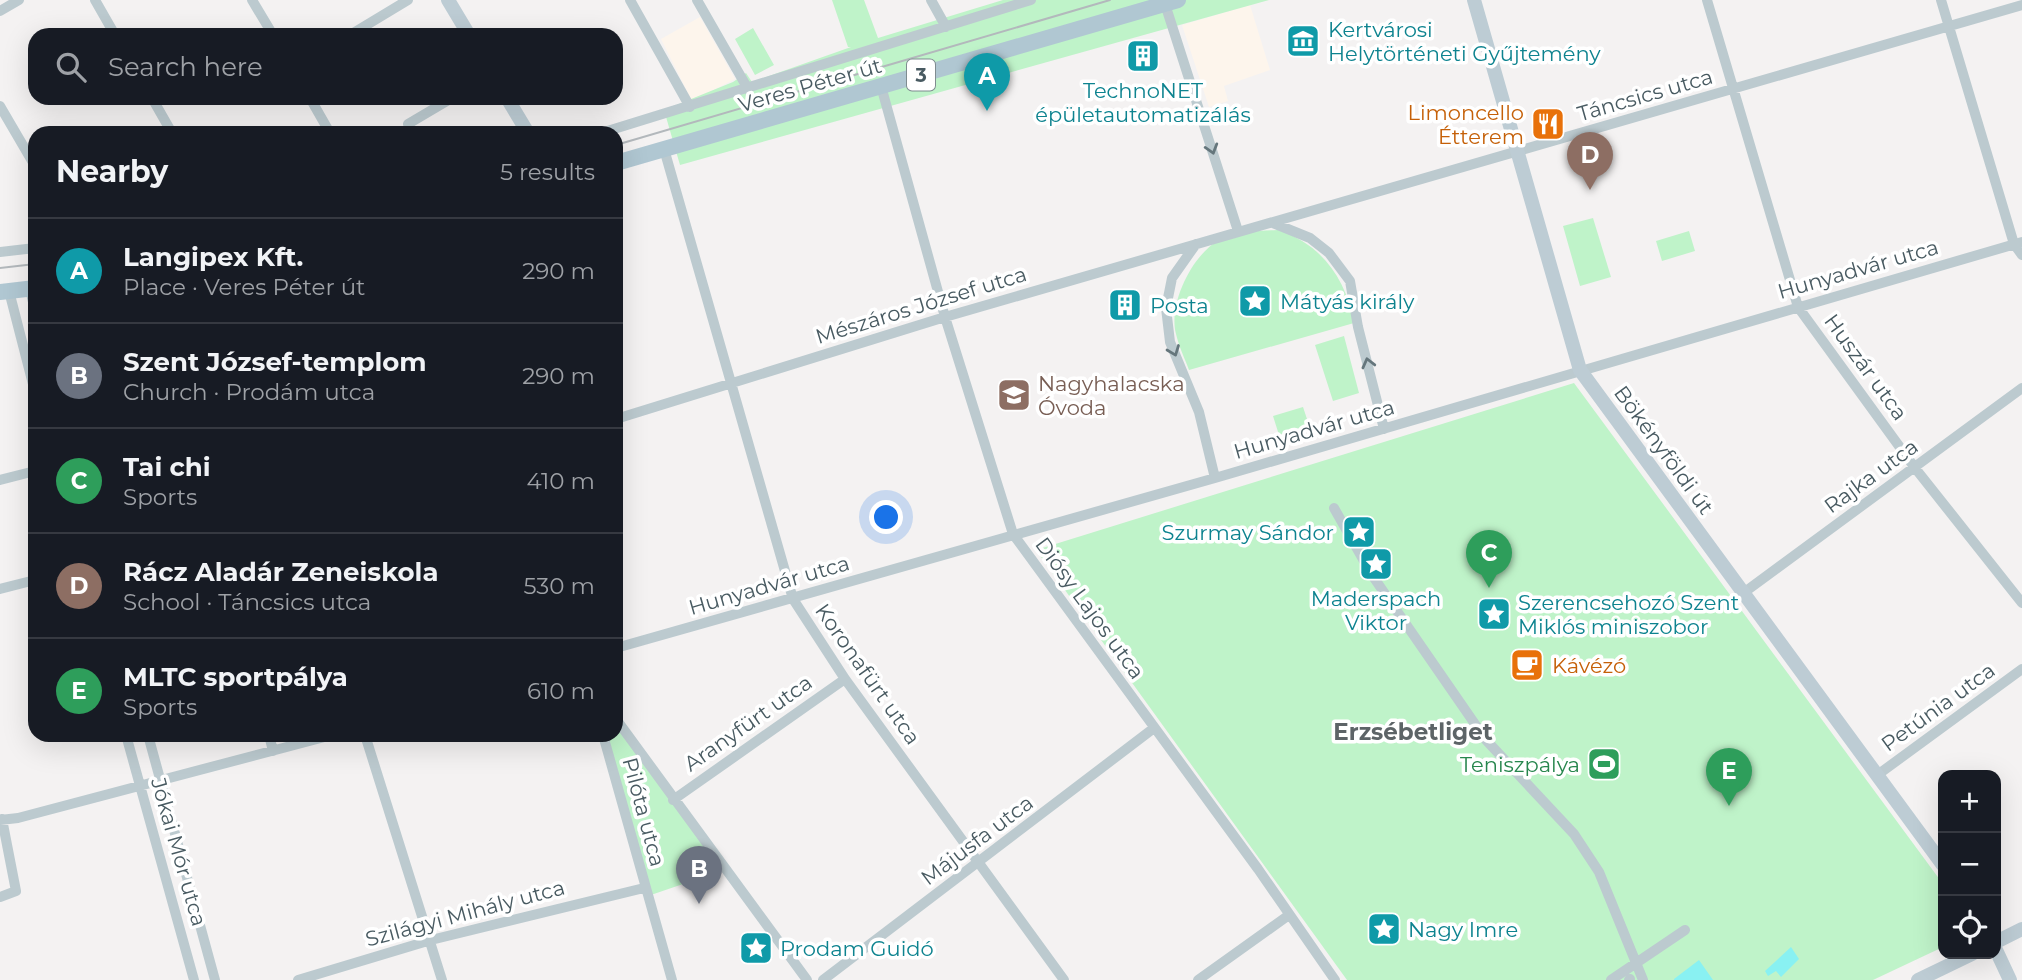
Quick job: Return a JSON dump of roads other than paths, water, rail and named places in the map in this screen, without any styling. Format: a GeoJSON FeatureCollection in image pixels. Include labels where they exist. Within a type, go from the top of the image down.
{"type":"FeatureCollection","features":[{"type":"Feature","properties":{"kind":"main road","name":"Veres Péter út"},"geometry":{"type":"LineString","coordinates":[[623,161],[1172,2]]}},
{"type":"Feature","properties":{"kind":"main road"},"geometry":{"type":"LineString","coordinates":[[4,292],[28,289]]}},
{"type":"Feature","properties":{"kind":"street"},"geometry":{"type":"LineString","coordinates":[[0,11],[19,0]]}},
{"type":"Feature","properties":{"kind":"street"},"geometry":{"type":"LineString","coordinates":[[95,0],[111,28]]}},
{"type":"Feature","properties":{"kind":"street"},"geometry":{"type":"LineString","coordinates":[[252,0],[269,28]]}},
{"type":"Feature","properties":{"kind":"street"},"geometry":{"type":"LineString","coordinates":[[362,28],[408,0]]}},
{"type":"Feature","properties":{"kind":"street"},"geometry":{"type":"LineString","coordinates":[[448,0],[465,28]]}},
{"type":"Feature","properties":{"kind":"street"},"geometry":{"type":"LineString","coordinates":[[629,0],[690,107]]}},
{"type":"Feature","properties":{"kind":"street"},"geometry":{"type":"LineString","coordinates":[[697,0],[748,89]]}},
{"type":"Feature","properties":{"kind":"street"},"geometry":{"type":"LineString","coordinates":[[931,0],[946,27]]}},
{"type":"Feature","properties":{"kind":"street","name":"Veres Péter út"},"geometry":{"type":"LineString","coordinates":[[623,127],[1031,0]]}},
{"type":"Feature","properties":{"kind":"street","name":"Bökényföldi út"},"geometry":{"type":"LineString","coordinates":[[1474,0],[1580,370],[1938,858]]}},
{"type":"Feature","properties":{"kind":"street","name":"Huszár utca"},"geometry":{"type":"LineString","coordinates":[[1707,0],[1798,307],[1915,468],[2022,603]]}},
{"type":"Feature","properties":{"kind":"street"},"geometry":{"type":"LineString","coordinates":[[1941,0],[2022,256]]}},
{"type":"Feature","properties":{"kind":"street"},"geometry":{"type":"LineString","coordinates":[[1172,2],[1192,84],[1238,231]]}},
{"type":"Feature","properties":{"kind":"street","name":"Táncsics utca"},"geometry":{"type":"LineString","coordinates":[[1238,231],[2022,5]]}},
{"type":"Feature","properties":{"kind":"street","name":"Diósy Lajos utca"},"geometry":{"type":"LineString","coordinates":[[881,86],[945,317],[1013,534],[1335,980]]}},
{"type":"Feature","properties":{"kind":"street"},"geometry":{"type":"LineString","coordinates":[[156,105],[168,126]]}},
{"type":"Feature","properties":{"kind":"street"},"geometry":{"type":"LineString","coordinates":[[314,105],[326,126]]}},
{"type":"Feature","properties":{"kind":"street"},"geometry":{"type":"LineString","coordinates":[[408,124],[440,105]]}},
{"type":"Feature","properties":{"kind":"street"},"geometry":{"type":"LineString","coordinates":[[511,105],[524,126]]}},
{"type":"Feature","properties":{"kind":"street"},"geometry":{"type":"LineString","coordinates":[[0,106],[28,154]]}},
{"type":"Feature","properties":{"kind":"street","name":"Koronafürt utca"},"geometry":{"type":"LineString","coordinates":[[664,149],[793,599],[845,679],[1065,980]]}},
{"type":"Feature","properties":{"kind":"street"},"geometry":{"type":"LineString","coordinates":[[1272,223],[1310,238],[1329,253],[1350,281],[1358,327],[1384,429]]}},
{"type":"Feature","properties":{"kind":"street","name":"Mészáros József utca"},"geometry":{"type":"LineString","coordinates":[[623,417],[945,317],[1238,231]]}},
{"type":"Feature","properties":{"kind":"street"},"geometry":{"type":"LineString","coordinates":[[1196,243],[1172,278],[1166,308],[1170,342],[1199,412],[1215,478]]}},
{"type":"Feature","properties":{"kind":"street","name":"Hunyadvár utca"},"geometry":{"type":"LineString","coordinates":[[623,646],[1215,478],[2018,243]]}},
{"type":"Feature","properties":{"kind":"street"},"geometry":{"type":"LineString","coordinates":[[0,252],[28,249]]}},
{"type":"Feature","properties":{"kind":"street"},"geometry":{"type":"LineString","coordinates":[[4,292],[28,369]]}},
{"type":"Feature","properties":{"kind":"street","name":"Rajka utca"},"geometry":{"type":"LineString","coordinates":[[1742,594],[2022,388]]}},
{"type":"Feature","properties":{"kind":"street"},"geometry":{"type":"LineString","coordinates":[[0,480],[28,473]]}},
{"type":"Feature","properties":{"kind":"street"},"geometry":{"type":"LineString","coordinates":[[1334,508],[1372,575],[1486,740],[1574,834],[1599,872],[1643,980]]}},
{"type":"Feature","properties":{"kind":"street"},"geometry":{"type":"LineString","coordinates":[[0,589],[28,582]]}},
{"type":"Feature","properties":{"kind":"street","name":"Petúnia utca"},"geometry":{"type":"LineString","coordinates":[[1876,776],[2022,669]]}},
{"type":"Feature","properties":{"kind":"street","name":"Aranyfürt utca"},"geometry":{"type":"LineString","coordinates":[[673,800],[845,679]]}},
{"type":"Feature","properties":{"kind":"street","name":"Májusfa utca"},"geometry":{"type":"LineString","coordinates":[[822,980],[1154,728]]}},
{"type":"Feature","properties":{"kind":"street"},"geometry":{"type":"LineString","coordinates":[[623,729],[807,980]]}},
{"type":"Feature","properties":{"kind":"street","name":"Jókai Mór utca"},"geometry":{"type":"LineString","coordinates":[[128,742],[194,980]]}},
{"type":"Feature","properties":{"kind":"street","name":"Jókai Mór utca"},"geometry":{"type":"LineString","coordinates":[[150,742],[215,980]]}},
{"type":"Feature","properties":{"kind":"street"},"geometry":{"type":"LineString","coordinates":[[271,742],[273,751]]}},
{"type":"Feature","properties":{"kind":"street"},"geometry":{"type":"LineString","coordinates":[[0,897],[16,891],[1,819],[18,818],[161,783],[306,742]]}},
{"type":"Feature","properties":{"kind":"street"},"geometry":{"type":"LineString","coordinates":[[367,742],[442,980]]}},
{"type":"Feature","properties":{"kind":"street","name":"Pilóta utca"},"geometry":{"type":"LineString","coordinates":[[605,742],[672,980]]}},
{"type":"Feature","properties":{"kind":"street","name":"Szilágyi Mihály utca"},"geometry":{"type":"LineString","coordinates":[[298,980],[431,940],[644,888]]}},
{"type":"Feature","properties":{"kind":"street"},"geometry":{"type":"LineString","coordinates":[[1198,980],[1289,915]]}},
{"type":"Feature","properties":{"kind":"street"},"geometry":{"type":"LineString","coordinates":[[2001,940],[2022,929]]}},
{"type":"Feature","properties":{"kind":"street"},"geometry":{"type":"LineString","coordinates":[[1624,978],[1636,962],[1685,930]]}},
{"type":"Feature","properties":{"kind":"street"},"geometry":{"type":"LineString","coordinates":[[1918,980],[1962,959]]}},
{"type":"Feature","properties":{"kind":"street"},"geometry":{"type":"LineString","coordinates":[[2000,959],[2010,980]]}},
{"type":"Feature","properties":{"kind":"water"},"geometry":{"type":"Polygon","coordinates":[[[1791,947],[1799,959],[1781,977],[1776,971],[1768,976],[1765,971],[1791,947]]]}},
{"type":"Feature","properties":{"kind":"water"},"geometry":{"type":"Polygon","coordinates":[[[1699,960],[1713,980],[1674,980],[1674,979],[1699,960]]]}},
{"type":"Feature","properties":{"kind":"tram line"},"geometry":{"type":"LineString","coordinates":[[623,143],[1110,0]]}},
{"type":"Feature","properties":{"kind":"tram line"},"geometry":{"type":"LineString","coordinates":[[0,268],[28,265]]}},
{"type":"Feature","properties":{"kind":"place","name":"Kertvárosi Helytörténeti Gyűjtemény"},"geometry":{"type":"Point","coordinates":[1303,41]}},
{"type":"Feature","properties":{"kind":"place","name":"TechnoNET épületautomatizálás"},"geometry":{"type":"Point","coordinates":[1143,56]}},
{"type":"Feature","properties":{"kind":"place","name":"Langipex Kft."},"geometry":{"type":"Point","coordinates":[987,111]}},
{"type":"Feature","properties":{"kind":"place","name":"Limoncello Étterem"},"geometry":{"type":"Point","coordinates":[1548,124]}},
{"type":"Feature","properties":{"kind":"place","name":"Rácz Aladár Zeneiskola"},"geometry":{"type":"Point","coordinates":[1590,190]}},
{"type":"Feature","properties":{"kind":"place","name":"Mátyás király"},"geometry":{"type":"Point","coordinates":[1255,301]}},
{"type":"Feature","properties":{"kind":"place","name":"Posta"},"geometry":{"type":"Point","coordinates":[1125,305]}},
{"type":"Feature","properties":{"kind":"place","name":"Nagyhalacska Óvoda"},"geometry":{"type":"Point","coordinates":[1014,395]}},
{"type":"Feature","properties":{"kind":"place","name":"Szurmay Sándor"},"geometry":{"type":"Point","coordinates":[1359,532]}},
{"type":"Feature","properties":{"kind":"place","name":"Maderspach Viktor"},"geometry":{"type":"Point","coordinates":[1376,564]}},
{"type":"Feature","properties":{"kind":"place","name":"Tai chi"},"geometry":{"type":"Point","coordinates":[1489,588]}},
{"type":"Feature","properties":{"kind":"place","name":"Szerencsehozó Szent Miklós miniszobor"},"geometry":{"type":"Point","coordinates":[1494,614]}},
{"type":"Feature","properties":{"kind":"place","name":"Kávézó"},"geometry":{"type":"Point","coordinates":[1527,665]}},
{"type":"Feature","properties":{"kind":"place","name":"Teniszpálya"},"geometry":{"type":"Point","coordinates":[1604,764]}},
{"type":"Feature","properties":{"kind":"place","name":"MLTC sportpálya"},"geometry":{"type":"Point","coordinates":[1729,806]}},
{"type":"Feature","properties":{"kind":"place","name":"Szent József-templom"},"geometry":{"type":"Point","coordinates":[699,904]}},
{"type":"Feature","properties":{"kind":"place","name":"Nagy Imre"},"geometry":{"type":"Point","coordinates":[1384,929]}},
{"type":"Feature","properties":{"kind":"place","name":"Prodam Guidó"},"geometry":{"type":"Point","coordinates":[756,948]}},
{"type":"Feature","properties":{"kind":"district","name":"Erzsébetliget"},"geometry":{"type":"Point","coordinates":[1413,732]}}]}
